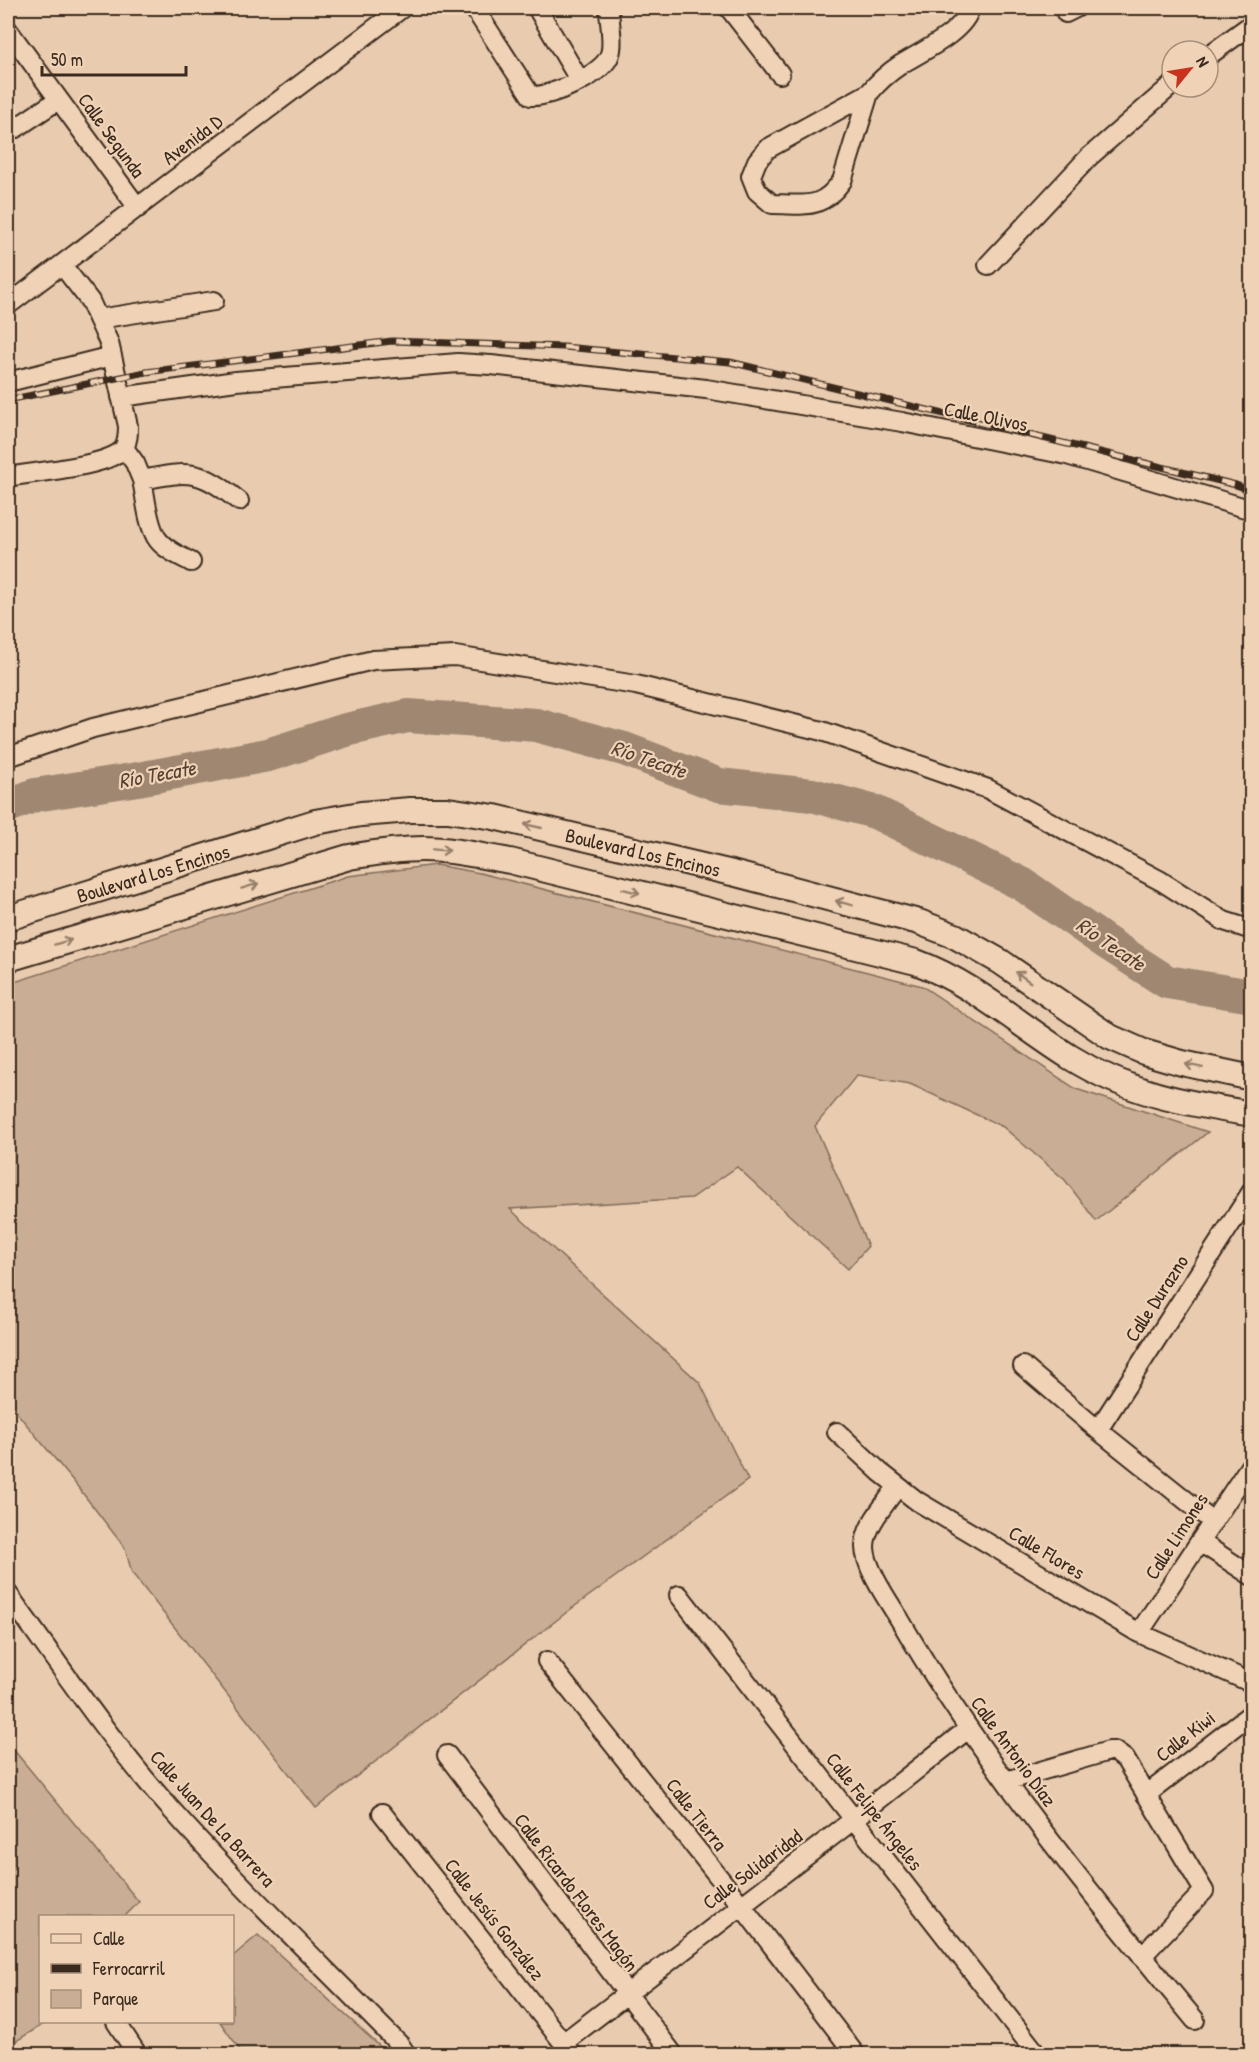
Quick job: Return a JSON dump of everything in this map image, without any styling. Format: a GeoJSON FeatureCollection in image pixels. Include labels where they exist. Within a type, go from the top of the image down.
{"type":"FeatureCollection","features":[{"type":"Feature","properties":{"kind":"main road","name":"Boulevard Los Encinos"},"geometry":{"type":"LineString","coordinates":[[8,918],[315,822],[390,812],[448,810],[505,819],[732,873],[920,922],[955,936],[1001,962],[1110,1037],[1144,1052],[1251,1078]]}},
{"type":"Feature","properties":{"kind":"main road","name":"Boulevard Los Encinos"},"geometry":{"type":"LineString","coordinates":[[8,959],[349,857],[388,851],[424,849],[454,851],[510,861],[916,962],[940,971],[964,985],[1069,1057],[1106,1077],[1140,1091],[1178,1102],[1251,1114]]}},
{"type":"Feature","properties":{"kind":"street","name":"Avenida D"},"geometry":{"type":"LineString","coordinates":[[8,305],[402,8]]}},
{"type":"Feature","properties":{"kind":"street"},"geometry":{"type":"LineString","coordinates":[[474,8],[531,96],[541,96],[580,81],[604,64],[610,55],[609,8]]}},
{"type":"Feature","properties":{"kind":"street"},"geometry":{"type":"LineString","coordinates":[[537,8],[580,81]]}},
{"type":"Feature","properties":{"kind":"street"},"geometry":{"type":"LineString","coordinates":[[729,8],[780,74]]}},
{"type":"Feature","properties":{"kind":"street"},"geometry":{"type":"LineString","coordinates":[[869,93],[842,181],[833,193],[817,204],[772,204],[757,190],[751,176],[757,161],[767,149],[869,93],[880,80],[902,64],[938,44],[968,15],[970,8]]}},
{"type":"Feature","properties":{"kind":"street"},"geometry":{"type":"LineString","coordinates":[[1220,48],[1251,24]]}},
{"type":"Feature","properties":{"kind":"street","name":"Calle Segunda"},"geometry":{"type":"LineString","coordinates":[[8,30],[138,208]]}},
{"type":"Feature","properties":{"kind":"street"},"geometry":{"type":"LineString","coordinates":[[988,265],[1089,157],[1160,96]]}},
{"type":"Feature","properties":{"kind":"street"},"geometry":{"type":"LineString","coordinates":[[8,123],[16,128],[58,100]]}},
{"type":"Feature","properties":{"kind":"street"},"geometry":{"type":"LineString","coordinates":[[8,477],[96,462],[116,455],[124,448],[129,437],[109,343],[90,302],[62,265]]}},
{"type":"Feature","properties":{"kind":"street"},"geometry":{"type":"LineString","coordinates":[[98,319],[214,301]]}},
{"type":"Feature","properties":{"kind":"street"},"geometry":{"type":"LineString","coordinates":[[8,382],[112,356]]}},
{"type":"Feature","properties":{"kind":"street","name":"Calle Olivos"},"geometry":{"type":"LineString","coordinates":[[122,397],[236,381],[458,363],[491,364],[706,389],[902,422],[1067,455],[1251,510]]}},
{"type":"Feature","properties":{"kind":"street"},"geometry":{"type":"LineString","coordinates":[[124,448],[135,463],[142,480],[149,518],[156,538],[170,551],[191,562]]}},
{"type":"Feature","properties":{"kind":"street"},"geometry":{"type":"LineString","coordinates":[[142,480],[175,474],[198,476],[215,482],[239,501]]}},
{"type":"Feature","properties":{"kind":"street"},"geometry":{"type":"LineString","coordinates":[[8,757],[93,728],[373,660],[455,656],[636,685],[822,731],[988,789],[1161,881],[1224,921],[1251,930]]}},
{"type":"Feature","properties":{"kind":"street","name":"Calle Durazno"},"geometry":{"type":"LineString","coordinates":[[1098,1430],[1251,1191]]}},
{"type":"Feature","properties":{"kind":"street"},"geometry":{"type":"LineString","coordinates":[[1023,1366],[1098,1430],[1213,1521]]}},
{"type":"Feature","properties":{"kind":"street","name":"Calle Flores"},"geometry":{"type":"LineString","coordinates":[[837,1432],[897,1488],[1139,1633],[1251,1683]]}},
{"type":"Feature","properties":{"kind":"street","name":"Calle Limones"},"geometry":{"type":"LineString","coordinates":[[1139,1633],[1251,1463]]}},
{"type":"Feature","properties":{"kind":"street","name":"Calle Antonio Díaz"},"geometry":{"type":"LineString","coordinates":[[897,1488],[872,1523],[866,1537],[865,1549],[879,1584],[924,1662],[968,1729],[1142,1956],[1194,2019]]}},
{"type":"Feature","properties":{"kind":"street"},"geometry":{"type":"LineString","coordinates":[[1200,1542],[1251,1576]]}},
{"type":"Feature","properties":{"kind":"street","name":"Calle Felipe Ángeles"},"geometry":{"type":"LineString","coordinates":[[679,1595],[1037,2055]]}},
{"type":"Feature","properties":{"kind":"street","name":"Calle Juan De La Barrera"},"geometry":{"type":"LineString","coordinates":[[10,1602],[101,1723],[170,1807],[286,1930],[400,2045],[406,2055]]}},
{"type":"Feature","properties":{"kind":"street","name":"Calle Tierra"},"geometry":{"type":"LineString","coordinates":[[547,1661],[741,1905],[855,2055]]}},
{"type":"Feature","properties":{"kind":"street","name":"Calle Kiwi"},"geometry":{"type":"LineString","coordinates":[[1146,1795],[1251,1713]]}},
{"type":"Feature","properties":{"kind":"street","name":"Calle Solidaridad"},"geometry":{"type":"LineString","coordinates":[[567,2049],[627,1995],[968,1729]]}},
{"type":"Feature","properties":{"kind":"street"},"geometry":{"type":"LineString","coordinates":[[1006,1781],[1102,1752],[1114,1751],[1125,1759],[1204,1891],[1142,1956]]}},
{"type":"Feature","properties":{"kind":"street","name":"Calle Ricardo Flores Magón"},"geometry":{"type":"LineString","coordinates":[[447,1755],[673,2055]]}},
{"type":"Feature","properties":{"kind":"street","name":"Calle Jesús González"},"geometry":{"type":"LineString","coordinates":[[382,1813],[567,2049]]}},
{"type":"Feature","properties":{"kind":"street"},"geometry":{"type":"LineString","coordinates":[[117,2023],[136,2054]]}},
{"type":"Feature","properties":{"kind":"green space"},"geometry":{"type":"Polygon","coordinates":[[[436,865],[480,873],[922,986],[1076,1089],[1208,1132],[1096,1221],[1065,1180],[1003,1127],[910,1084],[857,1075],[815,1126],[868,1246],[848,1269],[737,1167],[692,1198],[510,1209],[700,1383],[748,1480],[567,1612],[316,1808],[132,1573],[125,1548],[8,1402],[8,984],[348,876],[436,865]]]}},
{"type":"Feature","properties":{"kind":"green space"},"geometry":{"type":"Polygon","coordinates":[[[8,1743],[139,1902],[126,1915],[39,1915],[39,2023],[45,2023],[8,2046],[8,1743]]]}},
{"type":"Feature","properties":{"kind":"green space"},"geometry":{"type":"Polygon","coordinates":[[[258,1935],[387,2054],[243,2054],[221,2023],[234,2023],[234,1955],[258,1935]]]}},
{"type":"Feature","properties":{"kind":"waterway","name":"Río Tecate"},"geometry":{"type":"LineString","coordinates":[[8,806],[35,795],[268,755],[346,730],[408,716],[536,725],[624,749],[719,785],[812,795],[875,812],[1022,884],[1167,982],[1252,996]]}},
{"type":"Feature","properties":{"kind":"railway"},"geometry":{"type":"LineString","coordinates":[[8,400],[146,372],[392,341],[564,347],[730,362],[1236,485],[1252,491]]}}]}
